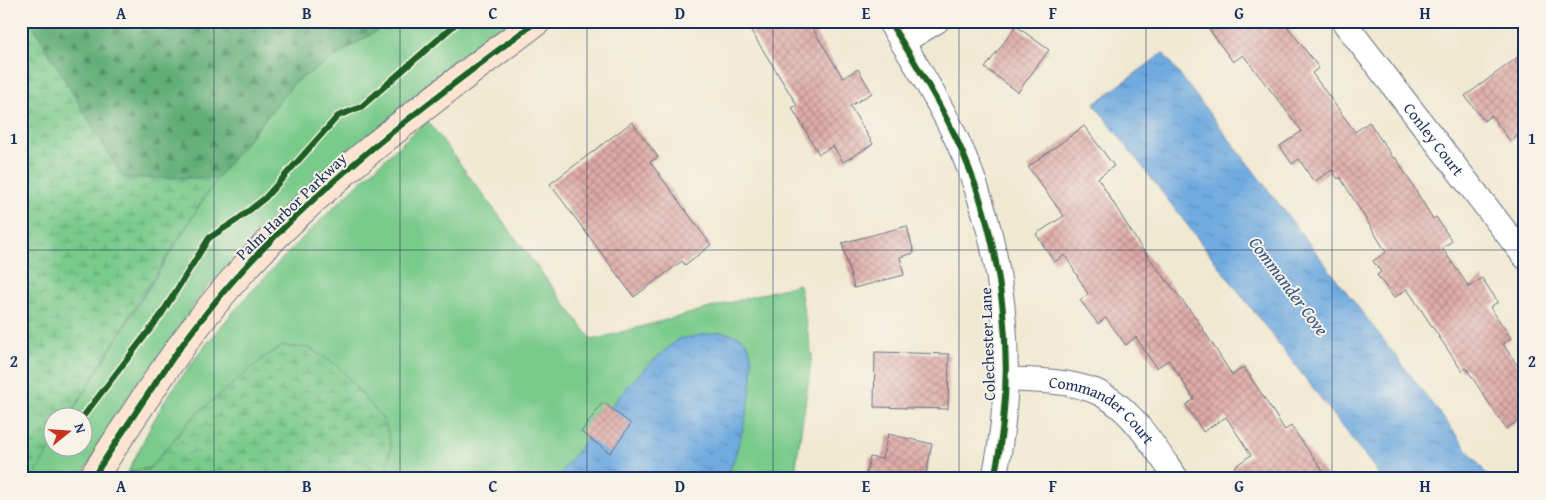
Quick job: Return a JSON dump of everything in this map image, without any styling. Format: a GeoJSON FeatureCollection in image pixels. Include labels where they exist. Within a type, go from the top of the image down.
{"type":"FeatureCollection","features":[{"type":"Feature","properties":{"kind":"street","name":"Palm Harbor Parkway"},"geometry":{"type":"LineString","coordinates":[[92,479],[208,313],[267,244],[380,141],[440,93],[537,21]]}},
{"type":"Feature","properties":{"kind":"street","name":"Colechester Lane"},"geometry":{"type":"LineString","coordinates":[[889,21],[942,110],[958,142],[981,203],[999,285],[1003,317],[1005,379],[1001,445],[994,479]]}},
{"type":"Feature","properties":{"kind":"street"},"geometry":{"type":"LineString","coordinates":[[902,42],[936,21]]}},
{"type":"Feature","properties":{"kind":"street","name":"Conley Court"},"geometry":{"type":"LineString","coordinates":[[1344,21],[1525,257]]}},
{"type":"Feature","properties":{"kind":"street","name":"Commander Court"},"geometry":{"type":"LineString","coordinates":[[1005,379],[1070,385],[1087,388],[1104,395],[1132,420],[1178,479]]}},
{"type":"Feature","properties":{"kind":"green space"},"geometry":{"type":"Polygon","coordinates":[[[21,21],[30,21],[123,178],[217,178],[142,296],[74,408],[42,408],[42,458],[44,458],[32,479],[21,479],[21,21]]]}},
{"type":"Feature","properties":{"kind":"green space"},"geometry":{"type":"Polygon","coordinates":[[[30,21],[392,21],[295,82],[217,178],[123,178],[30,21]]]}},
{"type":"Feature","properties":{"kind":"green space"},"geometry":{"type":"Polygon","coordinates":[[[392,21],[519,21],[341,161],[205,289],[79,479],[32,479],[44,458],[92,458],[92,408],[75,408],[215,180],[295,82],[392,21]]]}},
{"type":"Feature","properties":{"kind":"green space"},"geometry":{"type":"Polygon","coordinates":[[[427,120],[592,340],[799,284],[812,356],[794,479],[385,479],[391,447],[360,393],[338,366],[193,417],[150,468],[128,472],[166,399],[230,315],[326,215],[427,120]]]}},
{"type":"Feature","properties":{"kind":"green space"},"geometry":{"type":"Polygon","coordinates":[[[283,346],[309,348],[338,366],[385,421],[391,447],[385,479],[123,479],[128,472],[150,468],[193,417],[266,356],[283,346]]]}},
{"type":"Feature","properties":{"kind":"water","name":"Commander Cove"},"geometry":{"type":"Polygon","coordinates":[[[1163,53],[1490,479],[1383,479],[1094,104],[1163,53]]]}},
{"type":"Feature","properties":{"kind":"water"},"geometry":{"type":"Polygon","coordinates":[[[720,332],[737,336],[745,341],[750,352],[752,368],[748,409],[737,450],[726,479],[556,479],[628,385],[653,361],[678,339],[720,332]]]}},
{"type":"Feature","properties":{"kind":"building"},"geometry":{"type":"Polygon","coordinates":[[[745,21],[808,21],[843,78],[858,69],[872,93],[850,106],[873,144],[843,162],[833,146],[819,154],[792,108],[797,105],[745,21]]]}},
{"type":"Feature","properties":{"kind":"building"},"geometry":{"type":"Polygon","coordinates":[[[1220,21],[1283,21],[1319,68],[1312,73],[1355,132],[1369,122],[1394,159],[1396,158],[1433,219],[1436,217],[1452,241],[1442,248],[1469,287],[1482,278],[1498,302],[1490,307],[1511,338],[1503,344],[1525,377],[1525,416],[1506,429],[1466,368],[1462,371],[1407,289],[1394,298],[1377,275],[1381,272],[1373,261],[1386,252],[1340,177],[1338,179],[1332,170],[1314,182],[1299,159],[1292,164],[1280,146],[1302,131],[1243,55],[1233,62],[1209,29],[1220,21]]]}},
{"type":"Feature","properties":{"kind":"building"},"geometry":{"type":"Polygon","coordinates":[[[1016,26],[1049,50],[1018,92],[985,68],[1016,26]]]}},
{"type":"Feature","properties":{"kind":"building"},"geometry":{"type":"Polygon","coordinates":[[[1525,52],[1525,131],[1510,141],[1491,115],[1484,121],[1465,96],[1525,52]]]}},
{"type":"Feature","properties":{"kind":"building"},"geometry":{"type":"Polygon","coordinates":[[[632,122],[658,157],[650,162],[711,245],[685,265],[682,261],[634,297],[550,184],[632,122]]]}},
{"type":"Feature","properties":{"kind":"building"},"geometry":{"type":"Polygon","coordinates":[[[1084,126],[1114,166],[1098,178],[1140,246],[1196,318],[1232,375],[1244,367],[1285,430],[1291,426],[1329,479],[1243,479],[1234,467],[1251,455],[1226,417],[1203,432],[1186,405],[1194,399],[1169,360],[1156,368],[1136,337],[1126,345],[1106,318],[1098,324],[1080,300],[1088,294],[1065,255],[1054,262],[1036,234],[1064,216],[1028,167],[1084,126]]]}},
{"type":"Feature","properties":{"kind":"building"},"geometry":{"type":"Polygon","coordinates":[[[907,226],[914,253],[900,257],[904,275],[854,288],[842,243],[907,226]]]}},
{"type":"Feature","properties":{"kind":"building"},"geometry":{"type":"Polygon","coordinates":[[[875,352],[949,354],[948,409],[874,407],[875,352]]]}},
{"type":"Feature","properties":{"kind":"building"},"geometry":{"type":"Polygon","coordinates":[[[603,402],[631,424],[610,453],[581,432],[603,402]]]}},
{"type":"Feature","properties":{"kind":"building"},"geometry":{"type":"Polygon","coordinates":[[[888,434],[932,444],[925,479],[865,479],[870,457],[882,459],[888,434]]]}},
{"type":"Feature","properties":{"kind":"cycle path"},"geometry":{"type":"LineString","coordinates":[[90,408],[161,315],[209,238],[237,220],[265,198],[338,116],[361,107],[459,21]]}},
{"type":"Feature","properties":{"kind":"cycle path"},"geometry":{"type":"LineString","coordinates":[[92,479],[144,399],[181,347],[219,297],[274,238],[345,171],[382,140],[537,21]]}},
{"type":"Feature","properties":{"kind":"cycle path"},"geometry":{"type":"LineString","coordinates":[[889,21],[925,80],[957,140],[973,180],[986,221],[996,263],[1002,306],[1005,394],[1001,437],[994,479]]}}]}
